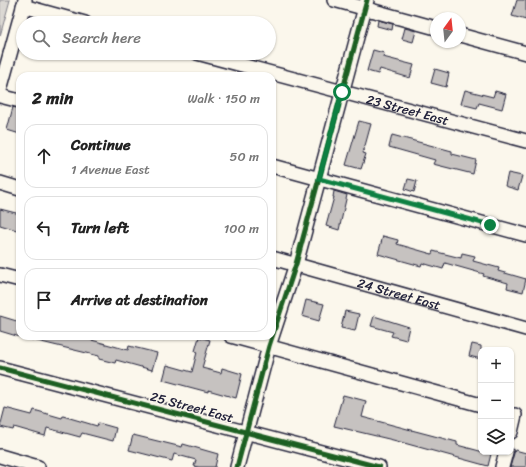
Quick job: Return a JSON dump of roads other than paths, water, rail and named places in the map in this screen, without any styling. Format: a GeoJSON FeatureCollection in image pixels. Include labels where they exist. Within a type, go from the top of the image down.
{"type":"FeatureCollection","features":[{"type":"Feature","properties":{"kind":"street"},"geometry":{"type":"LineString","coordinates":[[334,0],[366,4],[430,26]]}},
{"type":"Feature","properties":{"kind":"street"},"geometry":{"type":"LineString","coordinates":[[20,16],[24,3],[64,16]]}},
{"type":"Feature","properties":{"kind":"street"},"geometry":{"type":"LineString","coordinates":[[276,325],[296,264],[366,4]]}},
{"type":"Feature","properties":{"kind":"street"},"geometry":{"type":"LineString","coordinates":[[0,90],[16,32]]}},
{"type":"Feature","properties":{"kind":"street"},"geometry":{"type":"LineString","coordinates":[[466,37],[526,53]]}},
{"type":"Feature","properties":{"kind":"street","name":"23 Street East"},"geometry":{"type":"LineString","coordinates":[[224,60],[268,72]]}},
{"type":"Feature","properties":{"kind":"street","name":"23 Street East"},"geometry":{"type":"LineString","coordinates":[[276,74],[526,141]]}},
{"type":"Feature","properties":{"kind":"street"},"geometry":{"type":"LineString","coordinates":[[0,96],[16,100]]}},
{"type":"Feature","properties":{"kind":"street"},"geometry":{"type":"LineString","coordinates":[[276,167],[526,235]]}},
{"type":"Feature","properties":{"kind":"street"},"geometry":{"type":"LineString","coordinates":[[0,183],[16,188]]}},
{"type":"Feature","properties":{"kind":"street","name":"24 Street East"},"geometry":{"type":"LineString","coordinates":[[276,259],[526,329]]}},
{"type":"Feature","properties":{"kind":"street"},"geometry":{"type":"LineString","coordinates":[[0,275],[16,279]]}},
{"type":"Feature","properties":{"kind":"street"},"geometry":{"type":"LineString","coordinates":[[246,340],[478,404]]}},
{"type":"Feature","properties":{"kind":"street"},"geometry":{"type":"LineString","coordinates":[[237,467],[271,340]]}},
{"type":"Feature","properties":{"kind":"street","name":"25 Street East"},"geometry":{"type":"LineString","coordinates":[[0,368],[379,467]]}},
{"type":"Feature","properties":{"kind":"street"},"geometry":{"type":"LineString","coordinates":[[502,467],[505,455]]}},
{"type":"Feature","properties":{"kind":"street"},"geometry":{"type":"LineString","coordinates":[[0,456],[38,467]]}}]}
